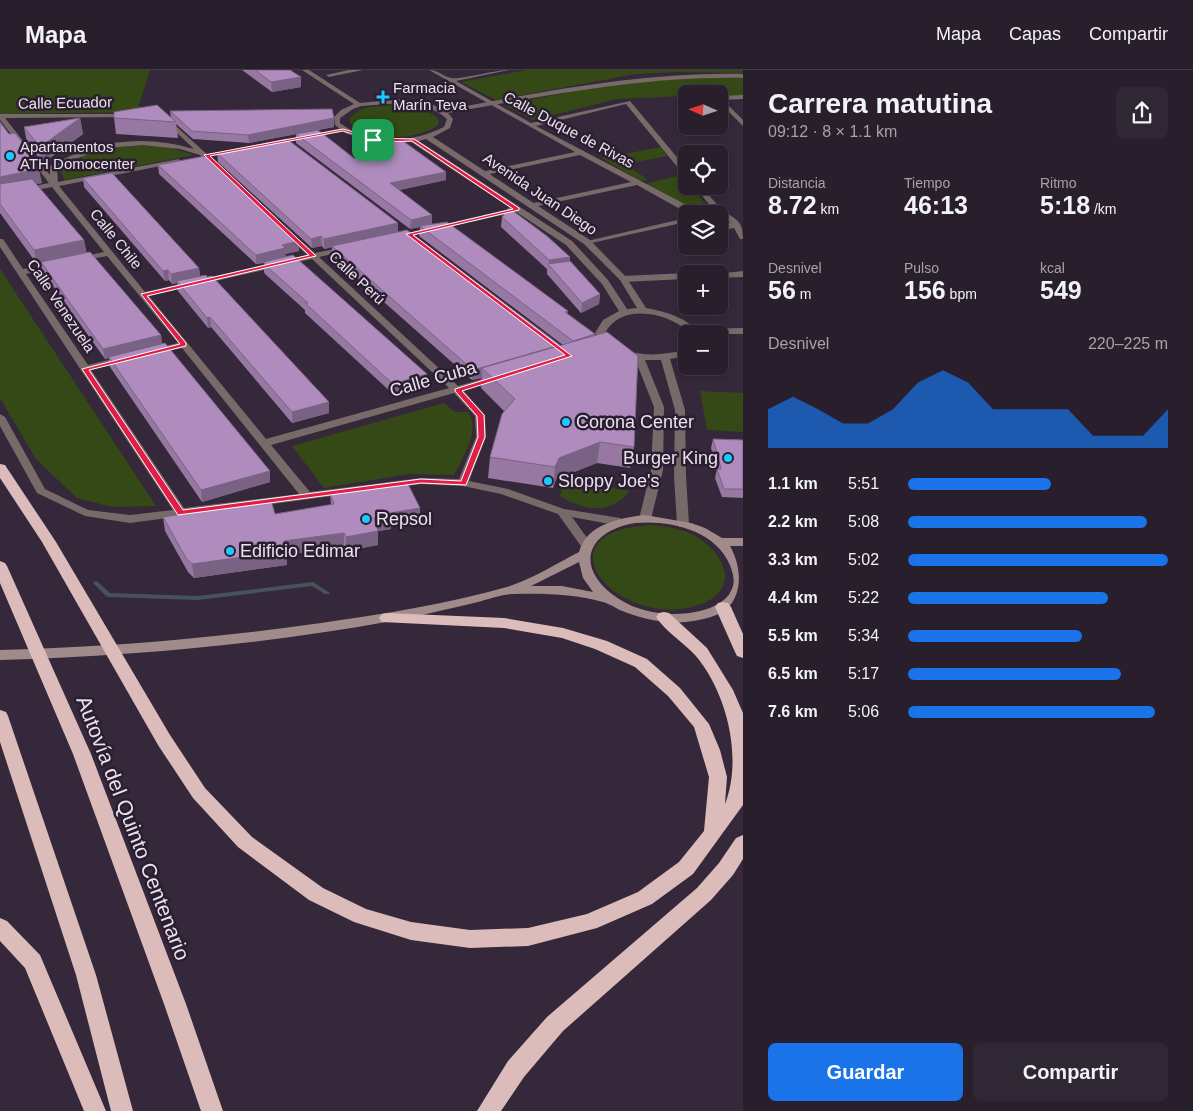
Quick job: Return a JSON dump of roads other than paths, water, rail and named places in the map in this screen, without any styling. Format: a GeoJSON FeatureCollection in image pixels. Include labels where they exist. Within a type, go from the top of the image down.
{"type":"FeatureCollection","features":[{"type":"Feature","properties":{"kind":"highway"},"geometry":{"type":"LineString","coordinates":[[0,468],[49,542],[164,740],[199,793],[244,842],[316,894],[361,916],[412,930],[470,940],[528,936],[590,922],[644,898],[686,868],[734,805],[743,771],[735,714],[725,690],[701,652],[664,617]]}},
{"type":"Feature","properties":{"kind":"highway","name":"Autovía del Quinto Centenario"},"geometry":{"type":"LineString","coordinates":[[0,566],[82,754],[175,1004],[212,1111]]}},
{"type":"Feature","properties":{"kind":"highway"},"geometry":{"type":"LineString","coordinates":[[723,607],[743,652]]}},
{"type":"Feature","properties":{"kind":"highway"},"geometry":{"type":"LineString","coordinates":[[386,618],[504,623],[563,633],[601,645],[641,663],[674,692],[701,724],[718,776],[713,832]]}},
{"type":"Feature","properties":{"kind":"highway"},"geometry":{"type":"LineString","coordinates":[[0,716],[86,975],[122,1111]]}},
{"type":"Feature","properties":{"kind":"highway"},"geometry":{"type":"LineString","coordinates":[[488,1111],[516,1069],[555,1024],[704,894],[726,869],[743,843]]}},
{"type":"Feature","properties":{"kind":"highway"},"geometry":{"type":"LineString","coordinates":[[0,927],[33,962],[95,1111]]}},
{"type":"Feature","properties":{"kind":"main road"},"geometry":{"type":"LineString","coordinates":[[0,654],[72,653],[156,647],[283,633],[386,618],[511,590],[562,590],[610,599],[635,611],[664,617],[693,617],[723,607],[734,597],[742,577],[735,559],[720,542],[702,531],[683,524],[645,519],[620,522],[606,528],[594,536],[585,551],[511,590]]}},
{"type":"Feature","properties":{"kind":"main road"},"geometry":{"type":"LineString","coordinates":[[720,542],[743,542]]}},
{"type":"Feature","properties":{"kind":"main road"},"geometry":{"type":"LineString","coordinates":[[585,551],[586,571],[595,586],[610,599]]}},
{"type":"Feature","properties":{"kind":"street"},"geometry":{"type":"LineString","coordinates":[[305,70],[359,105]]}},
{"type":"Feature","properties":{"kind":"street"},"geometry":{"type":"LineString","coordinates":[[336,80],[326,74],[360,70]]}},
{"type":"Feature","properties":{"kind":"street","name":"Calle Duque de Rivas"},"geometry":{"type":"LineString","coordinates":[[432,70],[491,104],[679,205]]}},
{"type":"Feature","properties":{"kind":"street"},"geometry":{"type":"LineString","coordinates":[[451,80],[506,70]]}},
{"type":"Feature","properties":{"kind":"street"},"geometry":{"type":"LineString","coordinates":[[444,112],[450,119],[447,128],[428,137],[413,140],[373,140],[343,130],[337,124],[338,113],[369,103],[402,101],[420,104],[444,112],[645,77],[716,74],[743,76]]}},
{"type":"Feature","properties":{"kind":"street"},"geometry":{"type":"LineString","coordinates":[[358,95],[369,103]]}},
{"type":"Feature","properties":{"kind":"street"},"geometry":{"type":"LineString","coordinates":[[728,98],[743,97]]}},
{"type":"Feature","properties":{"kind":"street"},"geometry":{"type":"LineString","coordinates":[[530,125],[628,102],[678,162]]}},
{"type":"Feature","properties":{"kind":"street"},"geometry":{"type":"LineString","coordinates":[[728,108],[743,124]]}},
{"type":"Feature","properties":{"kind":"street","name":"Calle Perú"},"geometry":{"type":"LineString","coordinates":[[165,114],[210,155],[313,256],[458,390],[480,415],[481,437],[463,483]]}},
{"type":"Feature","properties":{"kind":"street","name":"Calle Ecuador"},"geometry":{"type":"LineString","coordinates":[[0,116],[141,115]]}},
{"type":"Feature","properties":{"kind":"street","name":"Calle Chile"},"geometry":{"type":"LineString","coordinates":[[0,116],[306,495]]}},
{"type":"Feature","properties":{"kind":"street"},"geometry":{"type":"LineString","coordinates":[[268,144],[343,130]]}},
{"type":"Feature","properties":{"kind":"street","name":"Avenida Juan Diego"},"geometry":{"type":"LineString","coordinates":[[428,137],[587,242],[623,279],[643,311]]}},
{"type":"Feature","properties":{"kind":"street"},"geometry":{"type":"LineString","coordinates":[[285,140],[293,146]]}},
{"type":"Feature","properties":{"kind":"street","name":"Avenida Juan Diego"},"geometry":{"type":"LineString","coordinates":[[413,140],[569,244],[605,282],[625,312]]}},
{"type":"Feature","properties":{"kind":"street"},"geometry":{"type":"LineString","coordinates":[[54,185],[52,168],[66,159],[92,149],[121,144],[152,143],[179,146],[210,155]]}},
{"type":"Feature","properties":{"kind":"street"},"geometry":{"type":"LineString","coordinates":[[484,174],[583,152]]}},
{"type":"Feature","properties":{"kind":"street"},"geometry":{"type":"LineString","coordinates":[[0,195],[210,155]]}},
{"type":"Feature","properties":{"kind":"street"},"geometry":{"type":"LineString","coordinates":[[532,206],[637,183]]}},
{"type":"Feature","properties":{"kind":"street"},"geometry":{"type":"LineString","coordinates":[[706,195],[714,205]]}},
{"type":"Feature","properties":{"kind":"street"},"geometry":{"type":"LineString","coordinates":[[390,239],[517,209]]}},
{"type":"Feature","properties":{"kind":"street"},"geometry":{"type":"LineString","coordinates":[[728,215],[743,237]]}},
{"type":"Feature","properties":{"kind":"street"},"geometry":{"type":"LineString","coordinates":[[587,242],[678,222]]}},
{"type":"Feature","properties":{"kind":"street"},"geometry":{"type":"LineString","coordinates":[[728,227],[734,222]]}},
{"type":"Feature","properties":{"kind":"street"},"geometry":{"type":"LineString","coordinates":[[645,229],[678,227]]}},
{"type":"Feature","properties":{"kind":"street"},"geometry":{"type":"LineString","coordinates":[[401,228],[416,240]]}},
{"type":"Feature","properties":{"kind":"street","name":"Calle Venezuela"},"geometry":{"type":"LineString","coordinates":[[0,241],[181,513]]}},
{"type":"Feature","properties":{"kind":"street"},"geometry":{"type":"LineString","coordinates":[[143,295],[352,247]]}},
{"type":"Feature","properties":{"kind":"street"},"geometry":{"type":"LineString","coordinates":[[21,272],[109,253]]}},
{"type":"Feature","properties":{"kind":"street"},"geometry":{"type":"LineString","coordinates":[[728,275],[743,274]]}},
{"type":"Feature","properties":{"kind":"street"},"geometry":{"type":"LineString","coordinates":[[623,279],[678,276]]}},
{"type":"Feature","properties":{"kind":"street"},"geometry":{"type":"LineString","coordinates":[[678,355],[665,358],[639,357],[604,347],[600,333],[602,324],[610,318],[625,312],[643,311],[674,317],[688,325]]}},
{"type":"Feature","properties":{"kind":"street"},"geometry":{"type":"LineString","coordinates":[[728,332],[743,331]]}},
{"type":"Feature","properties":{"kind":"street"},"geometry":{"type":"LineString","coordinates":[[85,369],[184,345]]}},
{"type":"Feature","properties":{"kind":"street"},"geometry":{"type":"LineString","coordinates":[[639,357],[660,407],[657,470],[645,519]]}},
{"type":"Feature","properties":{"kind":"street"},"geometry":{"type":"LineString","coordinates":[[665,358],[680,410],[680,476],[683,524]]}},
{"type":"Feature","properties":{"kind":"street","name":"Calle Cuba"},"geometry":{"type":"LineString","coordinates":[[265,443],[504,376]]}},
{"type":"Feature","properties":{"kind":"street"},"geometry":{"type":"LineString","coordinates":[[0,417],[41,491],[85,513],[130,520],[421,481],[463,483],[504,492],[562,512],[620,522]]}},
{"type":"Feature","properties":{"kind":"street"},"geometry":{"type":"LineString","coordinates":[[562,512],[585,551]]}},
{"type":"Feature","properties":{"kind":"waterway"},"geometry":{"type":"LineString","coordinates":[[96,583],[108,595],[198,598],[313,584],[327,593]]}},
{"type":"Feature","properties":{"kind":"place","name":"Farmacia Marín Teva"},"geometry":{"type":"Point","coordinates":[383,97]}},
{"type":"Feature","properties":{"kind":"place","name":"Apartamentos ATH Domocenter"},"geometry":{"type":"Point","coordinates":[10,156]}},
{"type":"Feature","properties":{"kind":"place","name":"Corona Center"},"geometry":{"type":"Point","coordinates":[566,422]}},
{"type":"Feature","properties":{"kind":"place","name":"Burger King"},"geometry":{"type":"Point","coordinates":[728,458]}},
{"type":"Feature","properties":{"kind":"place","name":"Sloppy Joe's"},"geometry":{"type":"Point","coordinates":[548,481]}},
{"type":"Feature","properties":{"kind":"place","name":"Repsol"},"geometry":{"type":"Point","coordinates":[366,519]}},
{"type":"Feature","properties":{"kind":"place","name":"Edificio Edimar"},"geometry":{"type":"Point","coordinates":[230,551]}}]}
